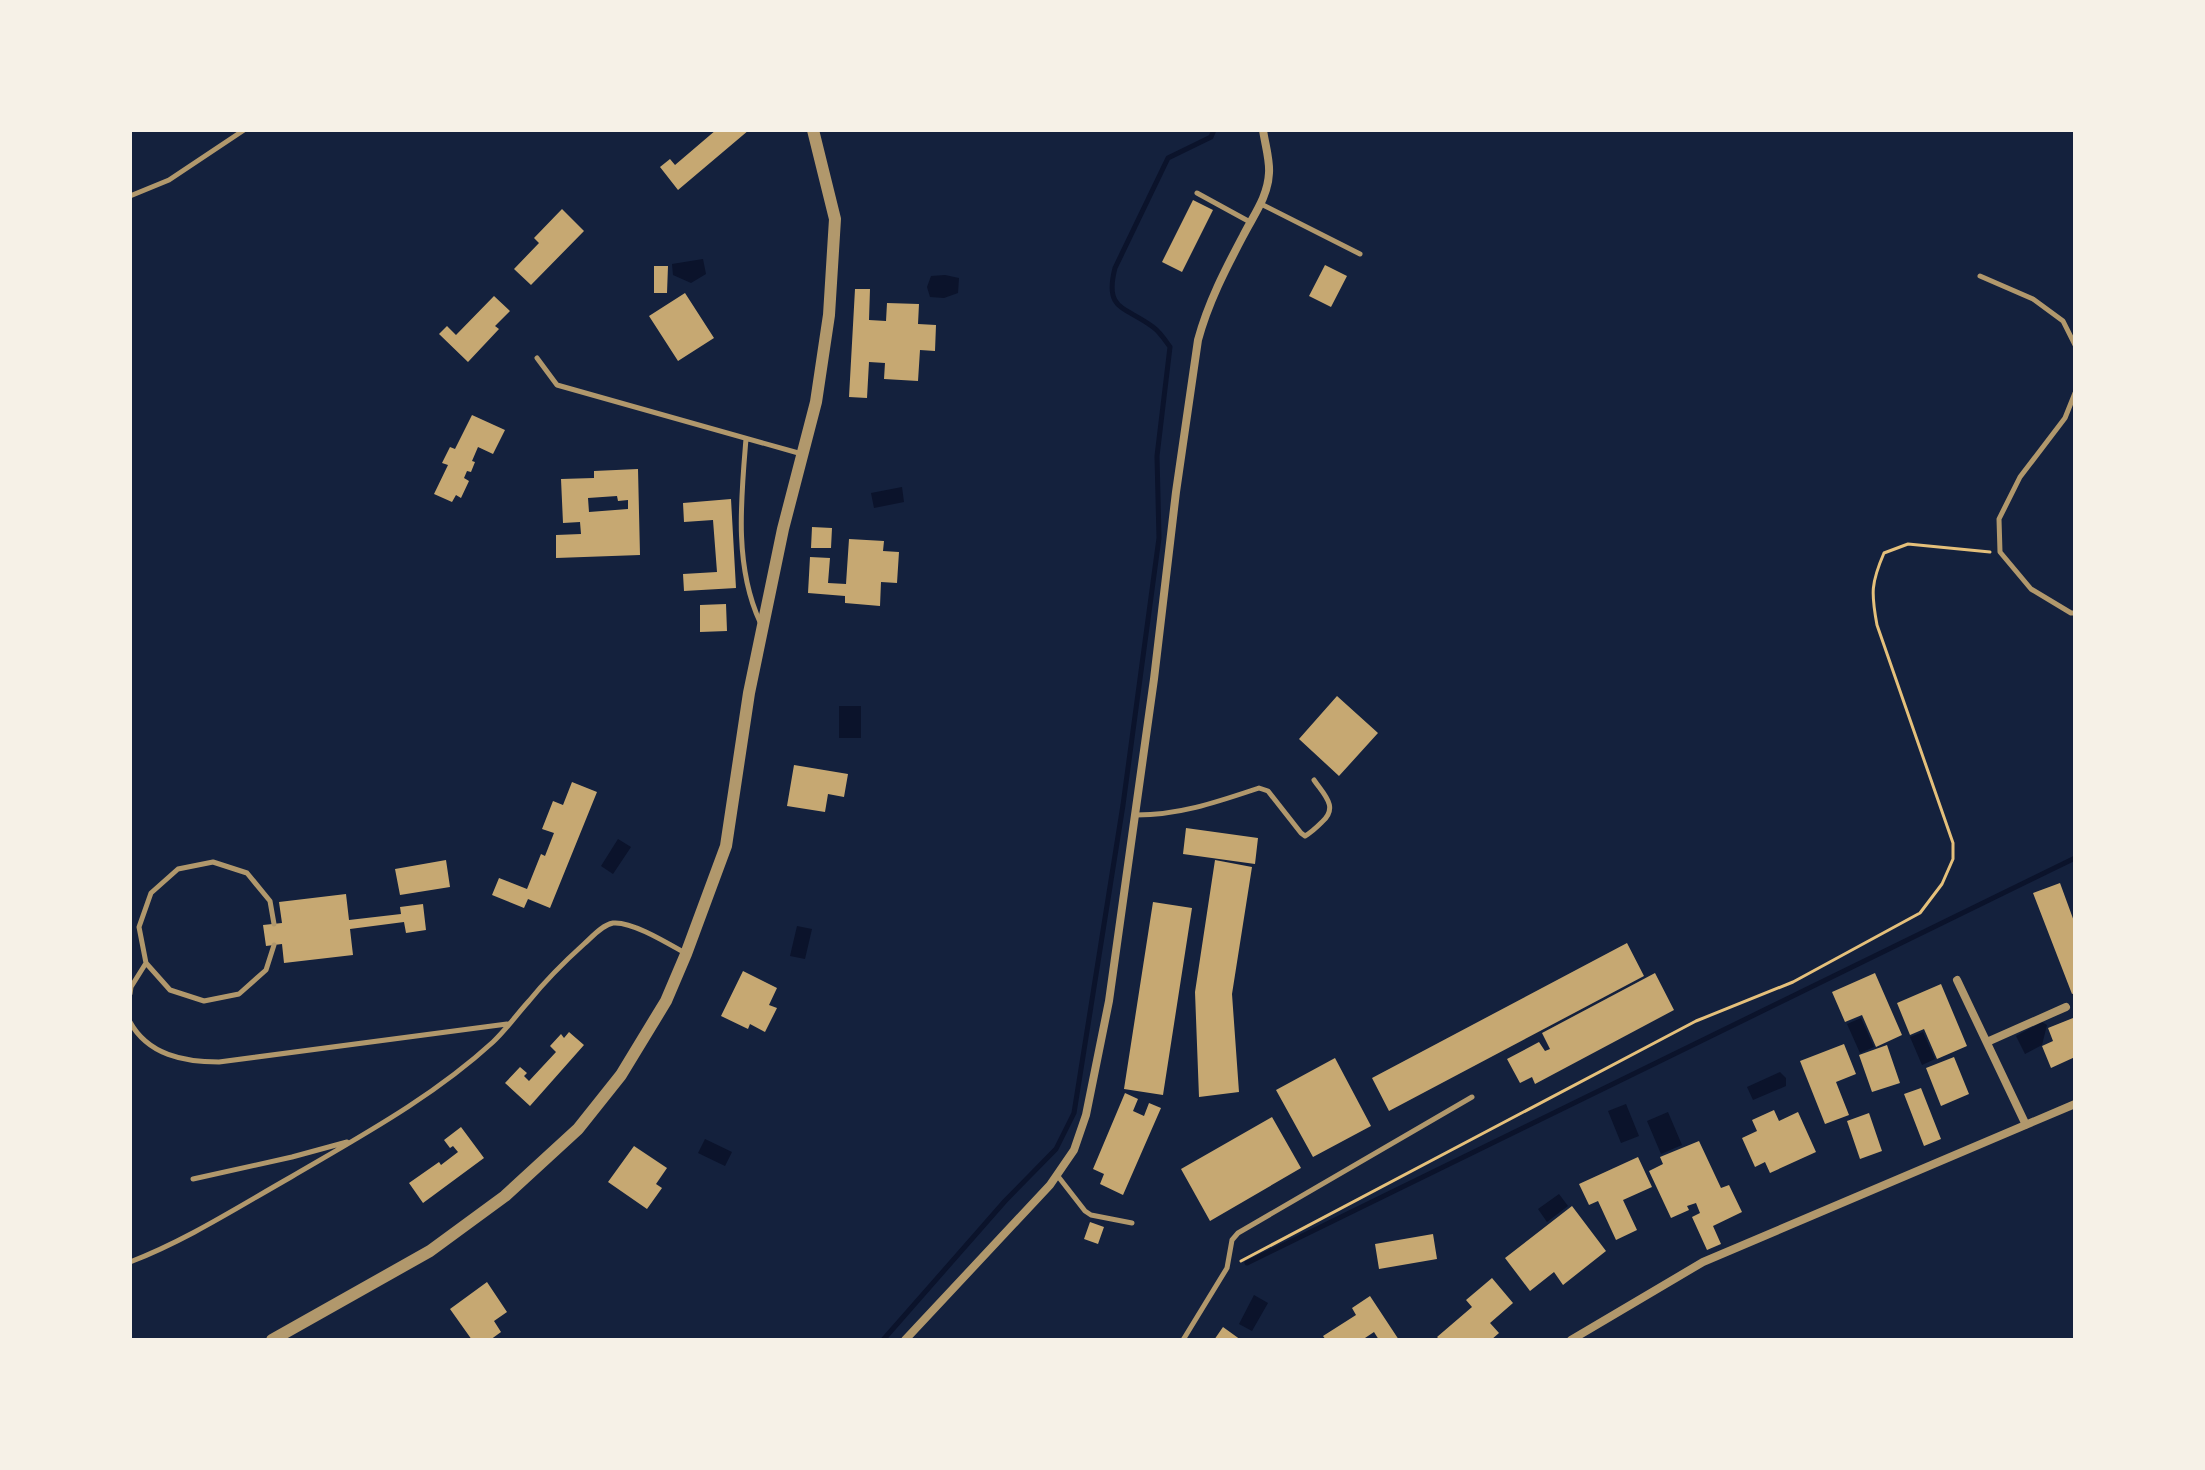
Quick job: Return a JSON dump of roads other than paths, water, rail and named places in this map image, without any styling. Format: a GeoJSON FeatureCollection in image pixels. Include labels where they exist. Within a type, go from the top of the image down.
{"type":"FeatureCollection","features":[{"type":"Feature","properties":{"kind":"street"},"geometry":{"type":"LineString","coordinates":[[272,1340],[430,1251],[505,1196],[578,1129],[621,1075],[666,1001],[726,846],[749,693],[783,529],[816,402],[829,315],[835,219],[813,130]]}},
{"type":"Feature","properties":{"kind":"street"},"geometry":{"type":"LineString","coordinates":[[905,1340],[1057,1175],[1074,1150],[1086,1115],[1109,1001],[1136,815],[1198,340],[1221,278],[1266,190],[1269,172],[1263,130]]}},
{"type":"Feature","properties":{"kind":"street"},"geometry":{"type":"LineString","coordinates":[[1957,980],[2026,1125]]}},
{"type":"Feature","properties":{"kind":"street"},"geometry":{"type":"LineString","coordinates":[[1987,1042],[2066,1007]]}},
{"type":"Feature","properties":{"kind":"street"},"geometry":{"type":"LineString","coordinates":[[1574,1339],[1703,1262],[2075,1104]]}},
{"type":"Feature","properties":{"kind":"lane"},"geometry":{"type":"LineString","coordinates":[[130,196],[169,180],[244,130]]}},
{"type":"Feature","properties":{"kind":"lane"},"geometry":{"type":"LineString","coordinates":[[1197,193],[1250,222]]}},
{"type":"Feature","properties":{"kind":"lane"},"geometry":{"type":"LineString","coordinates":[[1261,204],[1360,254]]}},
{"type":"Feature","properties":{"kind":"lane"},"geometry":{"type":"LineString","coordinates":[[1980,276],[2033,299],[2063,321],[2075,345]]}},
{"type":"Feature","properties":{"kind":"lane"},"geometry":{"type":"LineString","coordinates":[[537,358],[557,385],[803,455]]}},
{"type":"Feature","properties":{"kind":"lane"},"geometry":{"type":"LineString","coordinates":[[2075,393],[2065,418],[2020,477],[1999,519],[2000,552],[2031,589],[2075,613]]}},
{"type":"Feature","properties":{"kind":"lane"},"geometry":{"type":"LineString","coordinates":[[746,438],[741,505],[745,574],[763,626]]}},
{"type":"Feature","properties":{"kind":"lane"},"geometry":{"type":"LineString","coordinates":[[1136,815],[1188,811],[1259,788],[1268,791],[1305,836],[1331,811],[1314,780]]}},
{"type":"Feature","properties":{"kind":"lane"},"geometry":{"type":"LineString","coordinates":[[274,924],[270,901],[247,873],[213,862],[178,869],[151,893],[139,927],[146,963],[170,990],[204,1001],[239,994],[266,970],[274,945]]}},
{"type":"Feature","properties":{"kind":"lane"},"geometry":{"type":"LineString","coordinates":[[130,1262],[207,1225],[412,1104],[495,1040],[560,965],[611,923],[625,924],[645,932],[686,954]]}},
{"type":"Feature","properties":{"kind":"lane"},"geometry":{"type":"LineString","coordinates":[[130,994],[146,963]]}},
{"type":"Feature","properties":{"kind":"lane"},"geometry":{"type":"LineString","coordinates":[[130,1022],[144,1040],[168,1055],[190,1062],[219,1062],[340,1048],[508,1024]]}},
{"type":"Feature","properties":{"kind":"lane"},"geometry":{"type":"LineString","coordinates":[[1183,1340],[1227,1268],[1232,1240],[1245,1227],[1472,1097]]}},
{"type":"Feature","properties":{"kind":"lane"},"geometry":{"type":"LineString","coordinates":[[193,1179],[356,1139]]}},
{"type":"Feature","properties":{"kind":"lane"},"geometry":{"type":"LineString","coordinates":[[1057,1175],[1091,1215],[1132,1223]]}},
{"type":"Feature","properties":{"kind":"water"},"geometry":{"type":"Polygon","coordinates":[[[703,259],[706,274],[691,283],[673,275],[672,264],[703,259]]]}},
{"type":"Feature","properties":{"kind":"water"},"geometry":{"type":"Polygon","coordinates":[[[931,276],[959,278],[958,293],[944,298],[930,297],[927,287],[931,276]]]}},
{"type":"Feature","properties":{"kind":"water"},"geometry":{"type":"Polygon","coordinates":[[[902,487],[904,502],[874,508],[871,493],[902,487]]]}},
{"type":"Feature","properties":{"kind":"water"},"geometry":{"type":"Polygon","coordinates":[[[839,706],[861,706],[861,738],[839,738],[839,706]]]}},
{"type":"Feature","properties":{"kind":"water"},"geometry":{"type":"Polygon","coordinates":[[[618,839],[631,847],[613,874],[601,866],[618,839]]]}},
{"type":"Feature","properties":{"kind":"water"},"geometry":{"type":"Polygon","coordinates":[[[797,926],[812,929],[805,959],[790,956],[797,926]]]}},
{"type":"Feature","properties":{"kind":"water"},"geometry":{"type":"Polygon","coordinates":[[[1861,1018],[1874,1047],[1860,1053],[1847,1024],[1861,1018]]]}},
{"type":"Feature","properties":{"kind":"water"},"geometry":{"type":"Polygon","coordinates":[[[2042,1022],[2047,1025],[2042,1045],[2025,1054],[2016,1036],[2042,1022]]]}},
{"type":"Feature","properties":{"kind":"water"},"geometry":{"type":"Polygon","coordinates":[[[1923,1032],[1935,1059],[1922,1065],[1910,1037],[1923,1032]]]}},
{"type":"Feature","properties":{"kind":"water"},"geometry":{"type":"Polygon","coordinates":[[[1780,1072],[1786,1078],[1786,1086],[1753,1100],[1747,1087],[1780,1072]]]}},
{"type":"Feature","properties":{"kind":"water"},"geometry":{"type":"Polygon","coordinates":[[[1626,1104],[1639,1136],[1621,1143],[1608,1111],[1626,1104]]]}},
{"type":"Feature","properties":{"kind":"water"},"geometry":{"type":"Polygon","coordinates":[[[1668,1112],[1682,1145],[1661,1154],[1647,1121],[1668,1112]]]}},
{"type":"Feature","properties":{"kind":"water"},"geometry":{"type":"Polygon","coordinates":[[[705,1139],[732,1152],[725,1166],[698,1153],[705,1139]]]}},
{"type":"Feature","properties":{"kind":"water"},"geometry":{"type":"Polygon","coordinates":[[[1559,1194],[1568,1206],[1547,1222],[1538,1209],[1559,1194]]]}},
{"type":"Feature","properties":{"kind":"water"},"geometry":{"type":"Polygon","coordinates":[[[1254,1295],[1268,1303],[1252,1331],[1239,1324],[1254,1295]]]}},
{"type":"Feature","properties":{"kind":"waterway"},"geometry":{"type":"LineString","coordinates":[[883,1340],[1005,1201],[1056,1149],[1074,1113],[1123,805],[1159,538],[1157,456],[1170,347],[1156,329],[1119,306],[1112,292],[1112,282],[1115,268],[1168,158],[1211,137],[1214,130]]}},
{"type":"Feature","properties":{"kind":"waterway"},"geometry":{"type":"LineString","coordinates":[[1247,1263],[2075,858]]}}]}
